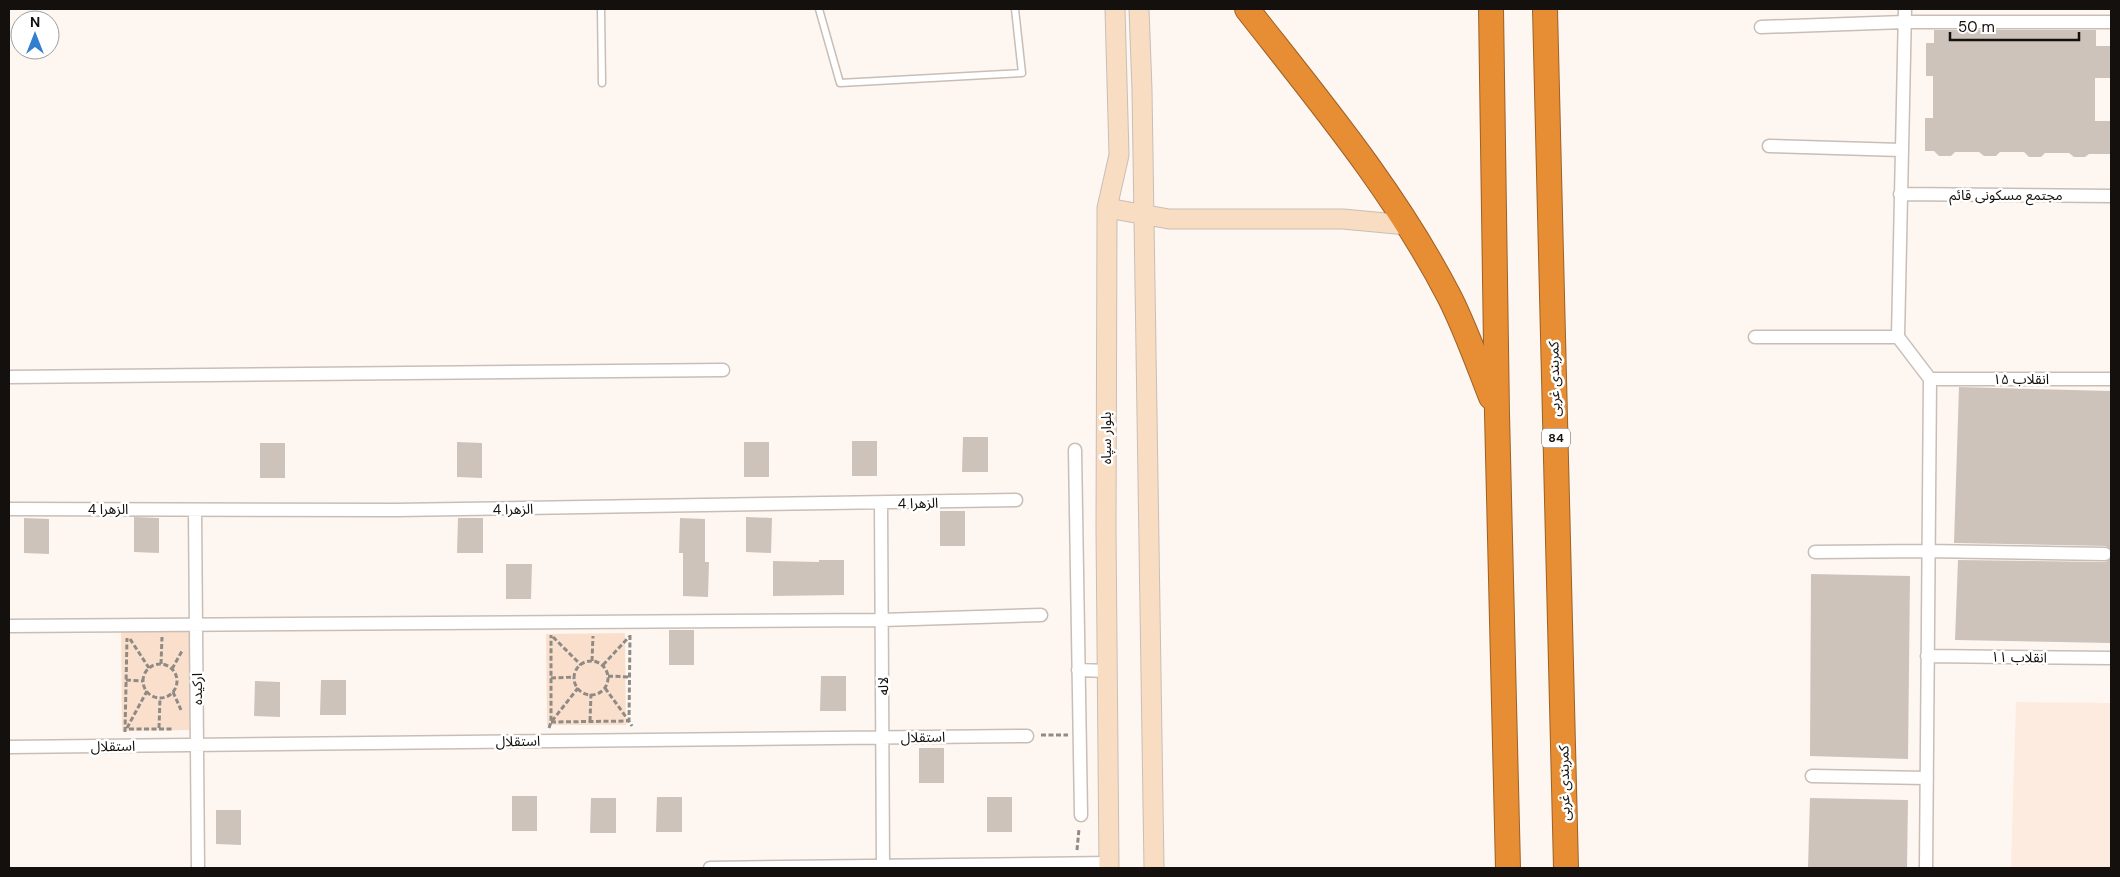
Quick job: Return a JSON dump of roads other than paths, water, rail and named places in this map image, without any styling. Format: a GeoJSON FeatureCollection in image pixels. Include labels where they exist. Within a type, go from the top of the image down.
{"type":"FeatureCollection","features":[{"type":"Feature","properties":{"kind":"highway"},"geometry":{"type":"LineString","coordinates":[[1247,9],[1347,136],[1407,225],[1451,299],[1497,414]]}},
{"type":"Feature","properties":{"kind":"highway"},"geometry":{"type":"LineString","coordinates":[[1491,9],[1497,414],[1508,868]]}},
{"type":"Feature","properties":{"kind":"highway","name":"کمربندی غربی"},"geometry":{"type":"LineString","coordinates":[[1545,9],[1566,868]]}},
{"type":"Feature","properties":{"kind":"main road","name":"بلوار سپاه"},"geometry":{"type":"LineString","coordinates":[[1109,866],[1107,208],[1119,155],[1115,9]]}},
{"type":"Feature","properties":{"kind":"main road"},"geometry":{"type":"LineString","coordinates":[[1139,9],[1145,215],[1154,868]]}},
{"type":"Feature","properties":{"kind":"main road"},"geometry":{"type":"LineString","coordinates":[[1107,208],[1168,219],[1343,220],[1407,225]]}},
{"type":"Feature","properties":{"kind":"street"},"geometry":{"type":"LineString","coordinates":[[1905,9],[1898,337],[1930,379],[1927,551],[1926,868]]}},
{"type":"Feature","properties":{"kind":"street"},"geometry":{"type":"LineString","coordinates":[[1761,27],[1904,22],[2111,22]]}},
{"type":"Feature","properties":{"kind":"street"},"geometry":{"type":"LineString","coordinates":[[1770,146],[1901,150]]}},
{"type":"Feature","properties":{"kind":"street","name":"مجتمع مسکونی قائم"},"geometry":{"type":"LineString","coordinates":[[1900,194],[2111,196]]}},
{"type":"Feature","properties":{"kind":"street"},"geometry":{"type":"LineString","coordinates":[[1755,337],[1898,337]]}},
{"type":"Feature","properties":{"kind":"street"},"geometry":{"type":"LineString","coordinates":[[9,377],[723,370]]}},
{"type":"Feature","properties":{"kind":"street","name":"انقلاب ۱۵"},"geometry":{"type":"LineString","coordinates":[[1930,379],[2111,379]]}},
{"type":"Feature","properties":{"kind":"street"},"geometry":{"type":"LineString","coordinates":[[1075,450],[1081,815]]}},
{"type":"Feature","properties":{"kind":"street","name":"الزهرا 4"},"geometry":{"type":"LineString","coordinates":[[9,509],[396,510],[881,504],[1016,500]]}},
{"type":"Feature","properties":{"kind":"street","name":"لاله"},"geometry":{"type":"LineString","coordinates":[[881,504],[884,737],[883,867]]}},
{"type":"Feature","properties":{"kind":"street","name":"ارکیده"},"geometry":{"type":"LineString","coordinates":[[195,510],[198,868]]}},
{"type":"Feature","properties":{"kind":"street"},"geometry":{"type":"LineString","coordinates":[[1815,552],[1927,551],[2105,554]]}},
{"type":"Feature","properties":{"kind":"street"},"geometry":{"type":"LineString","coordinates":[[9,626],[882,620],[1041,614]]}},
{"type":"Feature","properties":{"kind":"street","name":"انقلاب ۱۱"},"geometry":{"type":"LineString","coordinates":[[1927,656],[2111,658]]}},
{"type":"Feature","properties":{"kind":"street"},"geometry":{"type":"LineString","coordinates":[[1078,670],[1108,671]]}},
{"type":"Feature","properties":{"kind":"street","name":"استقلال"},"geometry":{"type":"LineString","coordinates":[[9,747],[1027,736]]}},
{"type":"Feature","properties":{"kind":"street"},"geometry":{"type":"LineString","coordinates":[[1812,776],[1927,778]]}},
{"type":"Feature","properties":{"kind":"street"},"geometry":{"type":"LineString","coordinates":[[710,868],[1076,864],[1109,866]]}},
{"type":"Feature","properties":{"kind":"lane"},"geometry":{"type":"LineString","coordinates":[[601,9],[602,82]]}},
{"type":"Feature","properties":{"kind":"lane"},"geometry":{"type":"LineString","coordinates":[[819,9],[840,83],[1022,73],[1016,9]]}}]}
